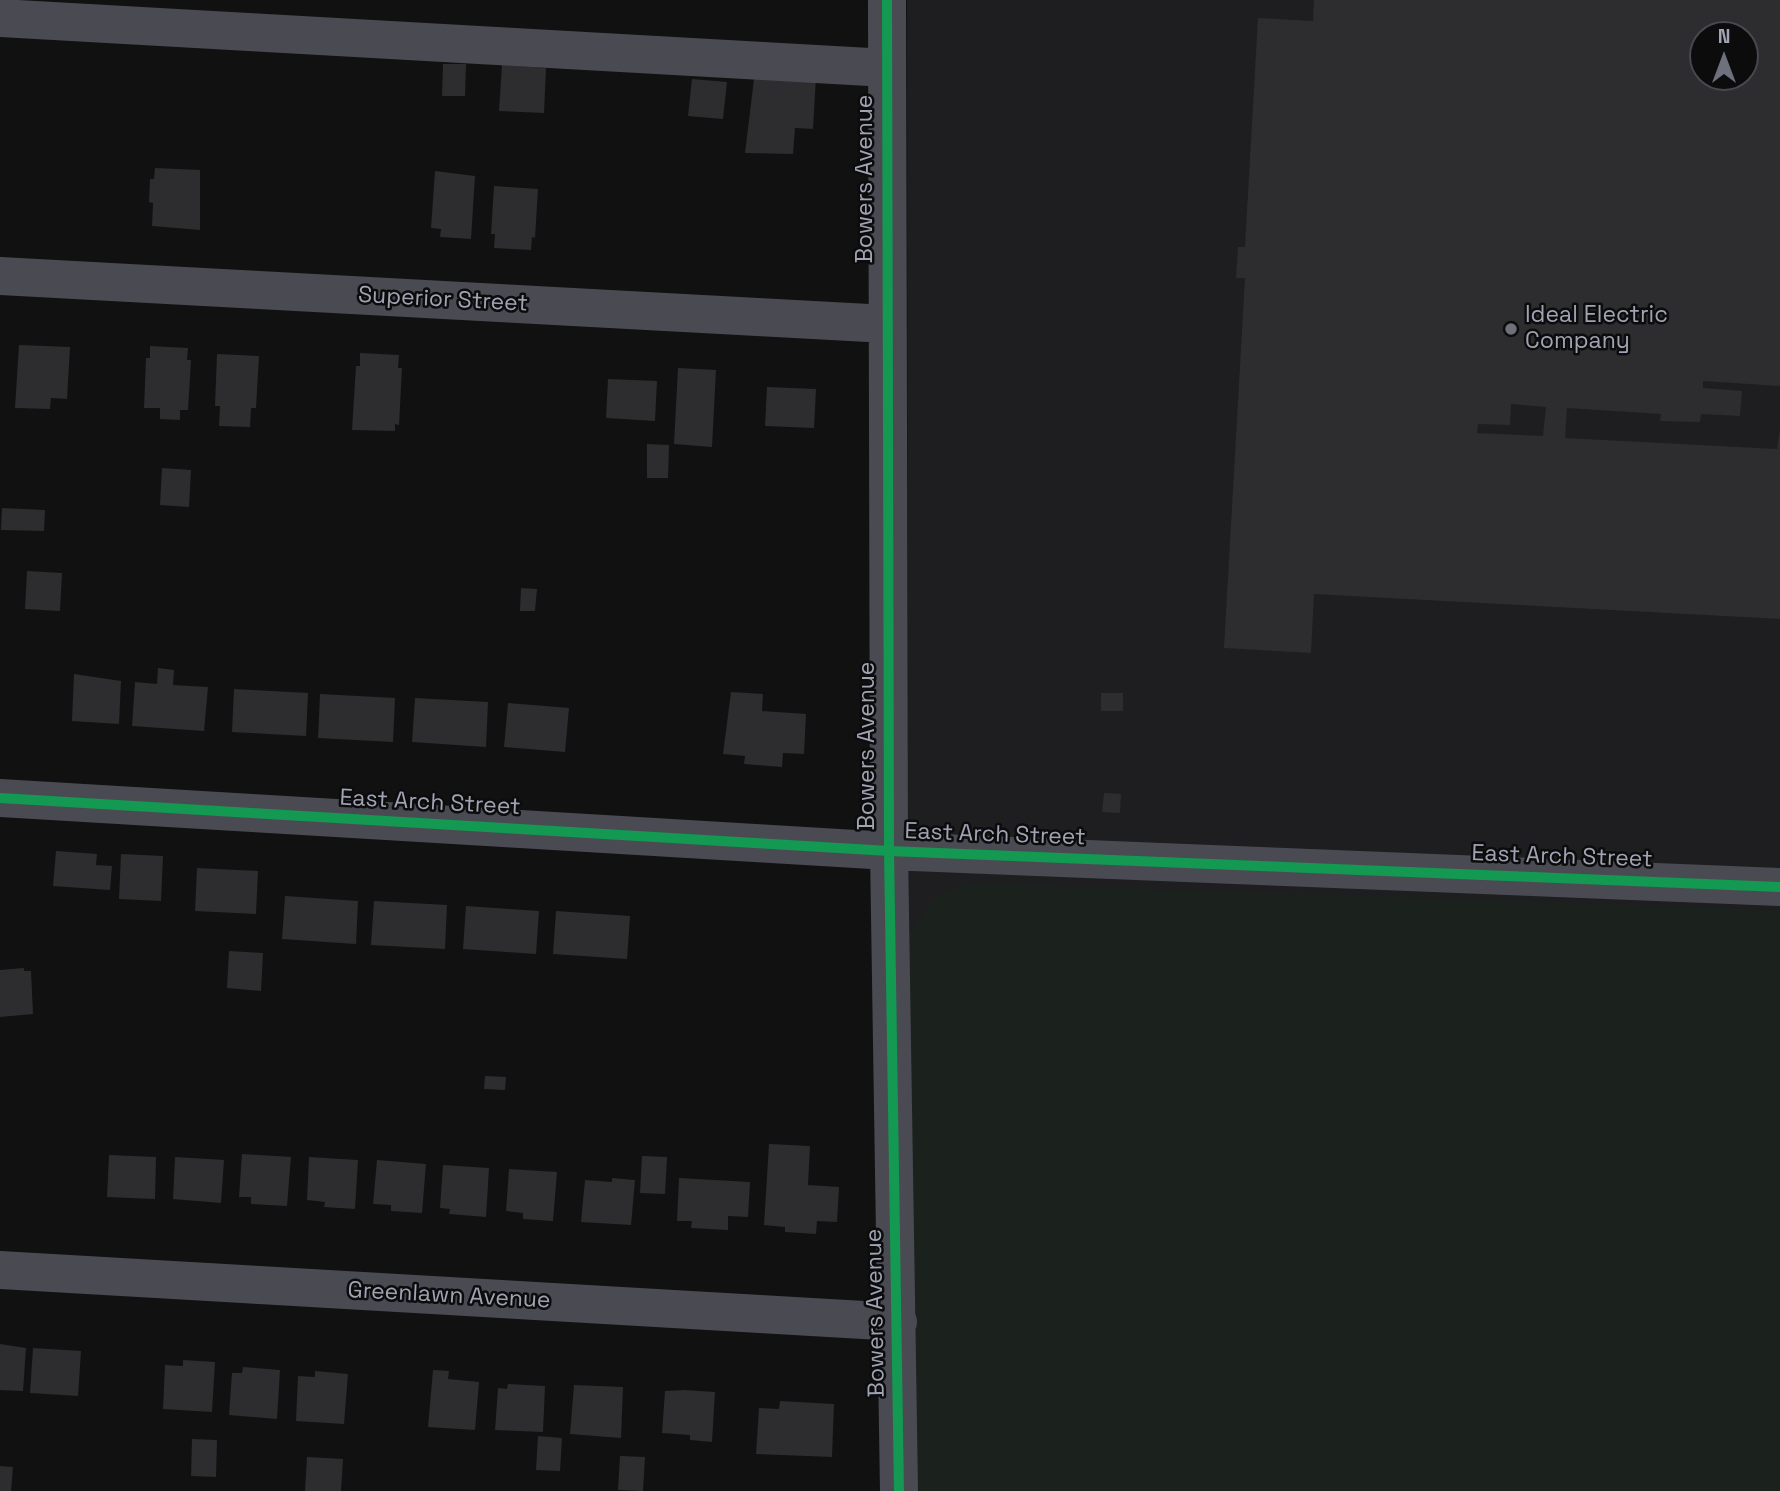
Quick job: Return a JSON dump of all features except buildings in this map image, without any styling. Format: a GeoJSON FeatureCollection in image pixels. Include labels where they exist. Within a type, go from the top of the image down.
{"type":"FeatureCollection","features":[{"type":"Feature","properties":{"kind":"street","name":"Bowers Avenue"},"geometry":{"type":"LineString","coordinates":[[887,0],[889,851],[898,1322],[898,1491]]}},
{"type":"Feature","properties":{"kind":"street"},"geometry":{"type":"LineString","coordinates":[[0,18],[887,68]]}},
{"type":"Feature","properties":{"kind":"street","name":"Superior Street"},"geometry":{"type":"LineString","coordinates":[[0,276],[887,324]]}},
{"type":"Feature","properties":{"kind":"street","name":"East Arch Street"},"geometry":{"type":"LineString","coordinates":[[0,798],[889,851],[1780,887]]}},
{"type":"Feature","properties":{"kind":"street","name":"Greenlawn Avenue"},"geometry":{"type":"LineString","coordinates":[[0,1270],[898,1322]]}},
{"type":"Feature","properties":{"kind":"shaded area"},"geometry":{"type":"Polygon","coordinates":[[[907,0],[1780,0],[1780,910],[1601,906],[908,936],[907,0]]]}},
{"type":"Feature","properties":{"kind":"shaded area"},"geometry":{"type":"Polygon","coordinates":[[[971,883],[1780,910],[1780,1491],[912,1491],[908,936],[938,895],[971,883]]]}},
{"type":"Feature","properties":{"kind":"cycle path"},"geometry":{"type":"LineString","coordinates":[[887,0],[889,851],[899,1491]]}},
{"type":"Feature","properties":{"kind":"cycle path"},"geometry":{"type":"LineString","coordinates":[[0,798],[889,851],[1780,887]]}},
{"type":"Feature","properties":{"kind":"place","name":"Ideal Electric Company"},"geometry":{"type":"Point","coordinates":[1511,329]}}]}
